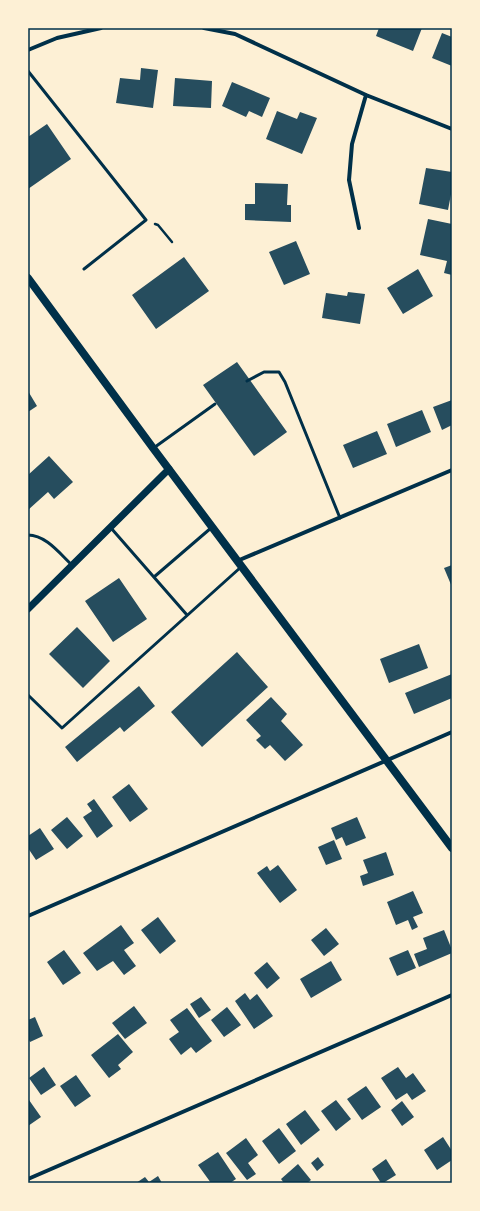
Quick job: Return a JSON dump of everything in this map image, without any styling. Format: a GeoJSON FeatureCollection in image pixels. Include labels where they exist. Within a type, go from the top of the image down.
{"type":"FeatureCollection","features":[{"type":"Feature","properties":{"kind":"main road"},"geometry":{"type":"LineString","coordinates":[[28,278],[452,848]]}},
{"type":"Feature","properties":{"kind":"street"},"geometry":{"type":"LineString","coordinates":[[28,50],[57,38],[101,28]]}},
{"type":"Feature","properties":{"kind":"street"},"geometry":{"type":"LineString","coordinates":[[204,28],[235,34],[366,95],[452,129]]}},
{"type":"Feature","properties":{"kind":"street"},"geometry":{"type":"LineString","coordinates":[[359,228],[349,180],[352,144],[366,95]]}},
{"type":"Feature","properties":{"kind":"street"},"geometry":{"type":"LineString","coordinates":[[28,609],[169,469]]}},
{"type":"Feature","properties":{"kind":"street"},"geometry":{"type":"LineString","coordinates":[[240,564],[340,518],[452,470]]}},
{"type":"Feature","properties":{"kind":"street"},"geometry":{"type":"LineString","coordinates":[[28,916],[452,732]]}},
{"type":"Feature","properties":{"kind":"street"},"geometry":{"type":"LineString","coordinates":[[28,1179],[452,995]]}},
{"type":"Feature","properties":{"kind":"lane"},"geometry":{"type":"LineString","coordinates":[[28,71],[146,220],[84,269]]}},
{"type":"Feature","properties":{"kind":"lane"},"geometry":{"type":"LineString","coordinates":[[247,381],[264,372],[279,372],[285,382],[340,518]]}},
{"type":"Feature","properties":{"kind":"lane"},"geometry":{"type":"LineString","coordinates":[[153,448],[215,404]]}},
{"type":"Feature","properties":{"kind":"lane"},"geometry":{"type":"LineString","coordinates":[[110,527],[187,615]]}},
{"type":"Feature","properties":{"kind":"lane"},"geometry":{"type":"LineString","coordinates":[[154,577],[212,527]]}},
{"type":"Feature","properties":{"kind":"lane"},"geometry":{"type":"LineString","coordinates":[[28,535],[36,535],[46,540],[72,565]]}},
{"type":"Feature","properties":{"kind":"lane"},"geometry":{"type":"LineString","coordinates":[[28,696],[62,728],[187,615],[240,564]]}},
{"type":"Feature","properties":{"kind":"path"},"geometry":{"type":"LineString","coordinates":[[146,220],[158,226],[172,242]]}},
{"type":"Feature","properties":{"kind":"building"},"geometry":{"type":"Polygon","coordinates":[[[379,28],[422,28],[413,51],[376,36],[379,28]]]}},
{"type":"Feature","properties":{"kind":"building"},"geometry":{"type":"Polygon","coordinates":[[[442,33],[452,37],[452,66],[432,58],[442,33]]]}},
{"type":"Feature","properties":{"kind":"building"},"geometry":{"type":"Polygon","coordinates":[[[141,68],[158,70],[153,108],[116,103],[120,78],[140,80],[141,68]]]}},
{"type":"Feature","properties":{"kind":"building"},"geometry":{"type":"Polygon","coordinates":[[[175,78],[212,81],[211,108],[173,106],[175,78]]]}},
{"type":"Feature","properties":{"kind":"building"},"geometry":{"type":"Polygon","coordinates":[[[232,82],[270,98],[262,117],[249,111],[246,117],[222,106],[232,82]]]}},
{"type":"Feature","properties":{"kind":"building"},"geometry":{"type":"Polygon","coordinates":[[[277,111],[297,119],[300,112],[317,118],[302,154],[266,139],[277,111]]]}},
{"type":"Feature","properties":{"kind":"building"},"geometry":{"type":"Polygon","coordinates":[[[47,124],[71,159],[28,189],[28,137],[47,124]]]}},
{"type":"Feature","properties":{"kind":"building"},"geometry":{"type":"Polygon","coordinates":[[[426,168],[452,172],[452,189],[448,210],[419,204],[426,168]]]}},
{"type":"Feature","properties":{"kind":"building"},"geometry":{"type":"Polygon","coordinates":[[[255,183],[288,184],[287,205],[291,205],[291,222],[245,220],[245,204],[255,204],[255,183]]]}},
{"type":"Feature","properties":{"kind":"building"},"geometry":{"type":"Polygon","coordinates":[[[428,219],[452,224],[452,275],[444,273],[447,261],[420,255],[428,219]]]}},
{"type":"Feature","properties":{"kind":"building"},"geometry":{"type":"Polygon","coordinates":[[[296,241],[310,274],[284,285],[269,252],[296,241]]]}},
{"type":"Feature","properties":{"kind":"building"},"geometry":{"type":"Polygon","coordinates":[[[184,257],[209,291],[156,329],[132,295],[184,257]]]}},
{"type":"Feature","properties":{"kind":"building"},"geometry":{"type":"Polygon","coordinates":[[[418,269],[433,296],[403,314],[387,288],[418,269]]]}},
{"type":"Feature","properties":{"kind":"building"},"geometry":{"type":"Polygon","coordinates":[[[348,292],[365,294],[360,324],[322,318],[326,293],[347,296],[348,292]]]}},
{"type":"Feature","properties":{"kind":"building"},"geometry":{"type":"Polygon","coordinates":[[[237,362],[287,432],[254,456],[203,385],[237,362]]]}},
{"type":"Feature","properties":{"kind":"building"},"geometry":{"type":"Polygon","coordinates":[[[28,391],[37,406],[28,412],[28,391]]]}},
{"type":"Feature","properties":{"kind":"building"},"geometry":{"type":"Polygon","coordinates":[[[452,400],[452,425],[442,430],[433,407],[452,400]]]}},
{"type":"Feature","properties":{"kind":"building"},"geometry":{"type":"Polygon","coordinates":[[[422,410],[431,432],[396,447],[387,424],[422,410]]]}},
{"type":"Feature","properties":{"kind":"building"},"geometry":{"type":"Polygon","coordinates":[[[377,431],[387,454],[353,468],[343,445],[377,431]]]}},
{"type":"Feature","properties":{"kind":"building"},"geometry":{"type":"Polygon","coordinates":[[[49,456],[73,482],[54,499],[48,492],[28,510],[28,475],[49,456]]]}},
{"type":"Feature","properties":{"kind":"building"},"geometry":{"type":"Polygon","coordinates":[[[452,565],[452,587],[444,568],[452,565]]]}},
{"type":"Feature","properties":{"kind":"building"},"geometry":{"type":"Polygon","coordinates":[[[119,578],[147,619],[113,642],[85,601],[119,578]]]}},
{"type":"Feature","properties":{"kind":"building"},"geometry":{"type":"Polygon","coordinates":[[[77,627],[110,661],[83,688],[49,654],[77,627]]]}},
{"type":"Feature","properties":{"kind":"building"},"geometry":{"type":"Polygon","coordinates":[[[419,644],[428,668],[389,683],[380,659],[419,644]]]}},
{"type":"Feature","properties":{"kind":"building"},"geometry":{"type":"Polygon","coordinates":[[[237,652],[268,687],[202,747],[171,712],[237,652]]]}},
{"type":"Feature","properties":{"kind":"building"},"geometry":{"type":"Polygon","coordinates":[[[452,674],[452,698],[414,714],[405,693],[452,674]]]}},
{"type":"Feature","properties":{"kind":"building"},"geometry":{"type":"Polygon","coordinates":[[[139,686],[155,706],[124,732],[120,727],[77,762],[65,747],[139,686]]]}},
{"type":"Feature","properties":{"kind":"building"},"geometry":{"type":"Polygon","coordinates":[[[271,697],[287,714],[281,721],[303,745],[285,761],[270,745],[265,749],[256,740],[261,736],[246,720],[271,697]]]}},
{"type":"Feature","properties":{"kind":"building"},"geometry":{"type":"Polygon","coordinates":[[[129,784],[148,809],[130,822],[112,797],[129,784]]]}},
{"type":"Feature","properties":{"kind":"building"},"geometry":{"type":"Polygon","coordinates":[[[94,799],[113,826],[97,838],[83,817],[92,811],[87,804],[94,799]]]}},
{"type":"Feature","properties":{"kind":"building"},"geometry":{"type":"Polygon","coordinates":[[[67,817],[83,836],[67,849],[51,830],[67,817]]]}},
{"type":"Feature","properties":{"kind":"building"},"geometry":{"type":"Polygon","coordinates":[[[357,817],[366,838],[346,846],[342,837],[336,840],[331,828],[357,817]]]}},
{"type":"Feature","properties":{"kind":"building"},"geometry":{"type":"Polygon","coordinates":[[[40,828],[54,849],[36,860],[28,848],[28,836],[40,828]]]}},
{"type":"Feature","properties":{"kind":"building"},"geometry":{"type":"Polygon","coordinates":[[[334,840],[342,859],[326,865],[318,847],[334,840]]]}},
{"type":"Feature","properties":{"kind":"building"},"geometry":{"type":"Polygon","coordinates":[[[386,852],[394,875],[363,886],[360,876],[368,873],[363,860],[386,852]]]}},
{"type":"Feature","properties":{"kind":"building"},"geometry":{"type":"Polygon","coordinates":[[[278,865],[297,890],[280,903],[257,873],[267,866],[270,871],[278,865]]]}},
{"type":"Feature","properties":{"kind":"building"},"geometry":{"type":"Polygon","coordinates":[[[413,891],[423,913],[413,917],[418,927],[412,930],[408,920],[396,925],[387,902],[413,891]]]}},
{"type":"Feature","properties":{"kind":"building"},"geometry":{"type":"Polygon","coordinates":[[[158,917],[176,941],[160,954],[141,930],[158,917]]]}},
{"type":"Feature","properties":{"kind":"building"},"geometry":{"type":"Polygon","coordinates":[[[121,925],[134,943],[124,950],[136,966],[124,975],[113,961],[97,971],[83,953],[121,925]]]}},
{"type":"Feature","properties":{"kind":"building"},"geometry":{"type":"Polygon","coordinates":[[[326,928],[339,944],[324,956],[311,940],[326,928]]]}},
{"type":"Feature","properties":{"kind":"building"},"geometry":{"type":"Polygon","coordinates":[[[444,930],[452,953],[419,967],[414,954],[427,949],[423,938],[444,930]]]}},
{"type":"Feature","properties":{"kind":"building"},"geometry":{"type":"Polygon","coordinates":[[[64,950],[81,973],[63,985],[47,962],[64,950]]]}},
{"type":"Feature","properties":{"kind":"building"},"geometry":{"type":"Polygon","coordinates":[[[408,950],[416,968],[397,976],[389,958],[408,950]]]}},
{"type":"Feature","properties":{"kind":"building"},"geometry":{"type":"Polygon","coordinates":[[[331,961],[342,980],[311,998],[300,979],[331,961]]]}},
{"type":"Feature","properties":{"kind":"building"},"geometry":{"type":"Polygon","coordinates":[[[267,962],[280,978],[267,989],[254,973],[267,962]]]}},
{"type":"Feature","properties":{"kind":"building"},"geometry":{"type":"Polygon","coordinates":[[[245,993],[250,1000],[257,994],[273,1016],[254,1029],[235,1001],[245,993]]]}},
{"type":"Feature","properties":{"kind":"building"},"geometry":{"type":"Polygon","coordinates":[[[201,997],[211,1010],[199,1018],[190,1004],[201,997]]]}},
{"type":"Feature","properties":{"kind":"building"},"geometry":{"type":"Polygon","coordinates":[[[134,1006],[147,1023],[125,1039],[112,1023],[134,1006]]]}},
{"type":"Feature","properties":{"kind":"building"},"geometry":{"type":"Polygon","coordinates":[[[227,1007],[241,1025],[224,1037],[211,1020],[227,1007]]]}},
{"type":"Feature","properties":{"kind":"building"},"geometry":{"type":"Polygon","coordinates":[[[187,1008],[212,1041],[196,1053],[191,1047],[181,1055],[169,1039],[179,1032],[170,1020],[187,1008]]]}},
{"type":"Feature","properties":{"kind":"building"},"geometry":{"type":"Polygon","coordinates":[[[35,1017],[43,1036],[30,1042],[28,1038],[28,1020],[35,1017]]]}},
{"type":"Feature","properties":{"kind":"building"},"geometry":{"type":"Polygon","coordinates":[[[118,1034],[133,1052],[118,1065],[121,1069],[109,1078],[91,1055],[118,1034]]]}},
{"type":"Feature","properties":{"kind":"building"},"geometry":{"type":"Polygon","coordinates":[[[44,1067],[56,1085],[41,1095],[29,1078],[44,1067]]]}},
{"type":"Feature","properties":{"kind":"building"},"geometry":{"type":"Polygon","coordinates":[[[398,1067],[406,1078],[413,1073],[426,1091],[412,1100],[407,1093],[396,1100],[381,1078],[398,1067]]]}},
{"type":"Feature","properties":{"kind":"building"},"geometry":{"type":"Polygon","coordinates":[[[76,1075],[91,1096],[75,1107],[60,1086],[76,1075]]]}},
{"type":"Feature","properties":{"kind":"building"},"geometry":{"type":"Polygon","coordinates":[[[366,1086],[381,1107],[362,1120],[347,1099],[366,1086]]]}},
{"type":"Feature","properties":{"kind":"building"},"geometry":{"type":"Polygon","coordinates":[[[29,1100],[41,1117],[28,1126],[28,1101],[29,1100]]]}},
{"type":"Feature","properties":{"kind":"building"},"geometry":{"type":"Polygon","coordinates":[[[336,1100],[351,1119],[336,1131],[321,1111],[336,1100]]]}},
{"type":"Feature","properties":{"kind":"building"},"geometry":{"type":"Polygon","coordinates":[[[402,1101],[414,1117],[402,1126],[391,1110],[402,1101]]]}},
{"type":"Feature","properties":{"kind":"building"},"geometry":{"type":"Polygon","coordinates":[[[305,1110],[320,1130],[301,1145],[286,1124],[305,1110]]]}},
{"type":"Feature","properties":{"kind":"building"},"geometry":{"type":"Polygon","coordinates":[[[279,1128],[296,1151],[279,1164],[262,1141],[279,1128]]]}},
{"type":"Feature","properties":{"kind":"building"},"geometry":{"type":"Polygon","coordinates":[[[443,1137],[452,1151],[452,1160],[437,1170],[424,1150],[443,1137]]]}},
{"type":"Feature","properties":{"kind":"building"},"geometry":{"type":"Polygon","coordinates":[[[246,1138],[258,1155],[248,1163],[256,1174],[247,1180],[226,1153],[246,1138]]]}},
{"type":"Feature","properties":{"kind":"building"},"geometry":{"type":"Polygon","coordinates":[[[218,1152],[236,1179],[230,1183],[211,1183],[198,1165],[218,1152]]]}},
{"type":"Feature","properties":{"kind":"building"},"geometry":{"type":"Polygon","coordinates":[[[318,1157],[324,1165],[317,1171],[311,1163],[318,1157]]]}},
{"type":"Feature","properties":{"kind":"building"},"geometry":{"type":"Polygon","coordinates":[[[386,1159],[396,1175],[381,1183],[372,1169],[386,1159]]]}},
{"type":"Feature","properties":{"kind":"building"},"geometry":{"type":"Polygon","coordinates":[[[298,1164],[311,1180],[307,1183],[284,1183],[281,1179],[298,1164]]]}},
{"type":"Feature","properties":{"kind":"building"},"geometry":{"type":"Polygon","coordinates":[[[158,1176],[162,1183],[136,1183],[145,1177],[149,1182],[158,1176]]]}}]}
